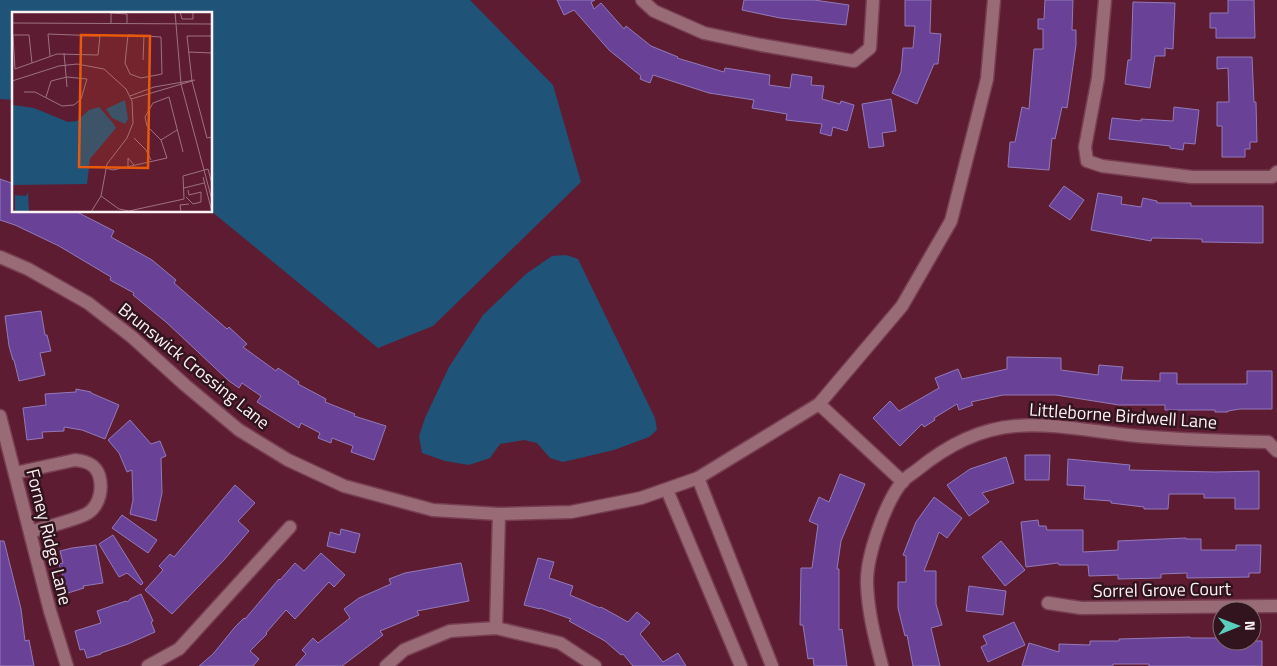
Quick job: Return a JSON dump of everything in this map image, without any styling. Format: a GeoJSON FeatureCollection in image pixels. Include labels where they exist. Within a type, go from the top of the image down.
{"type":"FeatureCollection","features":[{"type":"Feature","properties":{"kind":"street"},"geometry":{"type":"LineString","coordinates":[[642,0],[654,11],[704,33],[760,45],[854,61],[870,48],[873,0]]}},
{"type":"Feature","properties":{"kind":"street","name":"Brunswick Crossing Lane"},"geometry":{"type":"LineString","coordinates":[[0,257],[28,269],[88,303],[132,337],[239,430],[288,460],[344,486],[433,510],[499,514],[571,512],[642,498],[698,478],[819,404],[902,306],[951,221],[987,79],[994,0]]}},
{"type":"Feature","properties":{"kind":"street"},"geometry":{"type":"LineString","coordinates":[[1105,0],[1098,78],[1085,147],[1087,161],[1102,166],[1192,177],[1272,177],[1277,172]]}},
{"type":"Feature","properties":{"kind":"street"},"geometry":{"type":"LineString","coordinates":[[819,404],[903,482]]}},
{"type":"Feature","properties":{"kind":"street","name":"Forney Ridge Lane"},"geometry":{"type":"LineString","coordinates":[[0,416],[50,611],[67,666]]}},
{"type":"Feature","properties":{"kind":"street","name":"Littleborne Birdwell Lane"},"geometry":{"type":"LineString","coordinates":[[882,666],[871,623],[867,583],[870,556],[878,531],[890,502],[903,482],[935,455],[969,436],[1014,426],[1052,426],[1128,436],[1268,442],[1277,450]]}},
{"type":"Feature","properties":{"kind":"street"},"geometry":{"type":"LineString","coordinates":[[15,473],[75,460],[84,461],[94,466],[99,475],[100,498],[96,506],[88,514],[30,532]]}},
{"type":"Feature","properties":{"kind":"street"},"geometry":{"type":"LineString","coordinates":[[698,478],[772,666]]}},
{"type":"Feature","properties":{"kind":"street"},"geometry":{"type":"LineString","coordinates":[[667,490],[741,666]]}},
{"type":"Feature","properties":{"kind":"street"},"geometry":{"type":"LineString","coordinates":[[496,628],[499,514]]}},
{"type":"Feature","properties":{"kind":"street"},"geometry":{"type":"LineString","coordinates":[[148,666],[179,649],[290,527]]}},
{"type":"Feature","properties":{"kind":"street","name":"Sorrel Grove Court"},"geometry":{"type":"LineString","coordinates":[[1048,603],[1080,608],[1277,606]]}},
{"type":"Feature","properties":{"kind":"street"},"geometry":{"type":"LineString","coordinates":[[386,666],[404,650],[450,631],[496,628],[560,643],[595,666]]}},
{"type":"Feature","properties":{"kind":"water"},"geometry":{"type":"Polygon","coordinates":[[[0,0],[470,0],[553,85],[581,182],[433,326],[378,348],[212,212],[212,12],[12,12],[12,100],[0,99],[0,0]]]}},
{"type":"Feature","properties":{"kind":"water"},"geometry":{"type":"Polygon","coordinates":[[[566,255],[578,259],[655,418],[657,430],[649,437],[614,450],[563,462],[550,458],[537,443],[524,440],[500,444],[490,458],[469,465],[445,461],[422,453],[419,436],[425,418],[449,367],[483,315],[526,274],[552,256],[566,255]]]}},
{"type":"Feature","properties":{"kind":"building"},"geometry":{"type":"Polygon","coordinates":[[[557,0],[595,0],[591,2],[594,9],[601,3],[624,29],[626,26],[651,46],[677,58],[724,72],[725,68],[770,75],[769,85],[790,88],[792,74],[812,77],[811,85],[824,86],[822,99],[840,104],[841,101],[854,105],[847,131],[833,127],[831,136],[820,133],[822,124],[786,120],[787,114],[752,108],[754,100],[709,93],[653,75],[650,83],[640,79],[641,76],[609,50],[574,10],[564,15],[557,0]]]}},
{"type":"Feature","properties":{"kind":"building"},"geometry":{"type":"Polygon","coordinates":[[[744,0],[814,0],[849,5],[846,25],[780,18],[742,10],[744,0]]]}},
{"type":"Feature","properties":{"kind":"building"},"geometry":{"type":"Polygon","coordinates":[[[905,0],[931,0],[930,33],[941,34],[938,64],[934,64],[917,104],[892,93],[901,72],[903,48],[913,48],[915,26],[905,26],[905,0]]]}},
{"type":"Feature","properties":{"kind":"building"},"geometry":{"type":"Polygon","coordinates":[[[1045,0],[1073,0],[1072,30],[1076,30],[1076,45],[1067,108],[1062,107],[1055,139],[1052,138],[1049,170],[1008,167],[1010,142],[1015,142],[1022,107],[1029,109],[1034,49],[1043,49],[1043,29],[1038,29],[1038,19],[1044,19],[1045,0]]]}},
{"type":"Feature","properties":{"kind":"building"},"geometry":{"type":"Polygon","coordinates":[[[1228,0],[1254,0],[1255,38],[1216,38],[1216,28],[1210,28],[1210,13],[1228,13],[1228,0]]]}},
{"type":"Feature","properties":{"kind":"building"},"geometry":{"type":"Polygon","coordinates":[[[1133,2],[1175,3],[1173,49],[1165,48],[1165,56],[1155,56],[1150,88],[1125,84],[1128,60],[1131,60],[1133,2]]]}},
{"type":"Feature","properties":{"kind":"building"},"geometry":{"type":"Polygon","coordinates":[[[1217,57],[1252,57],[1257,142],[1250,142],[1250,149],[1245,149],[1245,157],[1222,157],[1222,126],[1217,126],[1217,102],[1229,102],[1228,68],[1217,69],[1217,57]]]}},
{"type":"Feature","properties":{"kind":"building"},"geometry":{"type":"Polygon","coordinates":[[[891,99],[896,131],[882,133],[884,146],[869,148],[862,104],[891,99]]]}},
{"type":"Feature","properties":{"kind":"building"},"geometry":{"type":"Polygon","coordinates":[[[1174,107],[1199,110],[1195,144],[1184,143],[1183,150],[1170,148],[1170,146],[1109,139],[1112,118],[1141,121],[1141,119],[1173,121],[1174,107]]]}},
{"type":"Feature","properties":{"kind":"building"},"geometry":{"type":"Polygon","coordinates":[[[0,179],[12,183],[12,212],[77,212],[114,231],[111,237],[152,260],[176,280],[174,283],[227,329],[229,327],[247,344],[243,347],[276,371],[278,368],[299,382],[298,384],[326,399],[325,402],[355,414],[354,416],[386,426],[374,460],[351,452],[353,446],[332,438],[331,443],[318,438],[320,433],[301,423],[299,428],[257,402],[261,396],[242,383],[239,388],[229,381],[166,322],[133,295],[134,293],[110,280],[111,277],[59,246],[0,220],[0,179]]]}},
{"type":"Feature","properties":{"kind":"building"},"geometry":{"type":"Polygon","coordinates":[[[1064,186],[1084,200],[1070,220],[1049,206],[1064,186]]]}},
{"type":"Feature","properties":{"kind":"building"},"geometry":{"type":"Polygon","coordinates":[[[1098,193],[1122,197],[1121,204],[1141,207],[1143,198],[1157,201],[1157,203],[1191,203],[1191,206],[1263,206],[1263,243],[1202,242],[1202,239],[1152,238],[1151,241],[1091,230],[1098,193]]]}},
{"type":"Feature","properties":{"kind":"building"},"geometry":{"type":"Polygon","coordinates":[[[41,311],[45,335],[47,335],[51,351],[40,353],[45,375],[19,381],[9,346],[5,316],[41,311]]]}},
{"type":"Feature","properties":{"kind":"building"},"geometry":{"type":"Polygon","coordinates":[[[1007,357],[1061,358],[1061,370],[1098,375],[1099,365],[1123,367],[1121,380],[1160,381],[1160,373],[1177,373],[1177,384],[1247,384],[1247,371],[1272,371],[1272,409],[1240,409],[1228,412],[1215,412],[1215,410],[1165,410],[1165,405],[1119,405],[1056,395],[1003,395],[971,402],[973,405],[959,410],[957,404],[934,418],[935,420],[924,427],[922,424],[900,446],[873,418],[890,401],[899,411],[939,388],[935,378],[958,369],[962,379],[1007,369],[1007,357]]]}},
{"type":"Feature","properties":{"kind":"building"},"geometry":{"type":"Polygon","coordinates":[[[76,389],[91,392],[119,405],[105,439],[82,430],[64,427],[64,431],[42,432],[43,438],[27,440],[23,408],[46,405],[45,394],[76,392],[76,389]]]}},
{"type":"Feature","properties":{"kind":"building"},"geometry":{"type":"Polygon","coordinates":[[[130,420],[151,444],[160,441],[166,456],[161,458],[162,493],[156,521],[130,514],[133,500],[132,470],[127,472],[119,453],[108,440],[130,420]]]}},
{"type":"Feature","properties":{"kind":"building"},"geometry":{"type":"Polygon","coordinates":[[[1025,455],[1050,455],[1049,480],[1025,480],[1025,455]]]}},
{"type":"Feature","properties":{"kind":"building"},"geometry":{"type":"Polygon","coordinates":[[[1006,457],[1014,483],[982,493],[989,502],[969,516],[947,485],[970,469],[1006,457]]]}},
{"type":"Feature","properties":{"kind":"building"},"geometry":{"type":"Polygon","coordinates":[[[1068,459],[1130,465],[1129,470],[1259,471],[1259,509],[1235,509],[1235,498],[1204,498],[1204,494],[1169,494],[1168,509],[1144,509],[1144,507],[1111,503],[1111,501],[1084,499],[1085,486],[1067,485],[1068,459]]]}},
{"type":"Feature","properties":{"kind":"building"},"geometry":{"type":"Polygon","coordinates":[[[840,474],[865,484],[841,541],[837,569],[839,569],[839,630],[842,629],[847,666],[814,666],[813,658],[808,659],[803,625],[800,625],[801,568],[812,568],[818,525],[809,521],[819,497],[829,502],[840,474]]]}},
{"type":"Feature","properties":{"kind":"building"},"geometry":{"type":"Polygon","coordinates":[[[235,485],[255,503],[238,521],[249,531],[172,614],[145,590],[163,570],[159,566],[170,554],[174,557],[235,485]]]}},
{"type":"Feature","properties":{"kind":"building"},"geometry":{"type":"Polygon","coordinates":[[[934,497],[962,518],[947,538],[939,532],[924,571],[936,571],[936,604],[942,625],[931,628],[940,666],[913,666],[907,635],[905,636],[898,608],[898,582],[906,582],[906,556],[903,555],[916,522],[934,497]]]}},
{"type":"Feature","properties":{"kind":"building"},"geometry":{"type":"Polygon","coordinates":[[[122,515],[157,540],[148,553],[112,528],[122,515]]]}},
{"type":"Feature","properties":{"kind":"building"},"geometry":{"type":"Polygon","coordinates":[[[1038,520],[1039,526],[1046,526],[1047,530],[1083,530],[1083,552],[1118,550],[1118,541],[1186,538],[1201,539],[1201,550],[1236,550],[1236,545],[1261,545],[1260,573],[1249,573],[1249,577],[1187,578],[1187,573],[1161,574],[1161,578],[1118,579],[1118,575],[1089,576],[1088,565],[1059,565],[1058,563],[1026,567],[1021,522],[1038,520]]]}},
{"type":"Feature","properties":{"kind":"building"},"geometry":{"type":"Polygon","coordinates":[[[341,529],[360,534],[355,553],[327,546],[330,532],[340,535],[341,529]]]}},
{"type":"Feature","properties":{"kind":"building"},"geometry":{"type":"Polygon","coordinates":[[[113,535],[143,583],[141,585],[127,573],[119,577],[99,544],[113,535]]]}},
{"type":"Feature","properties":{"kind":"building"},"geometry":{"type":"Polygon","coordinates":[[[0,541],[4,541],[21,609],[25,641],[29,640],[34,666],[0,666],[0,541]]]}},
{"type":"Feature","properties":{"kind":"building"},"geometry":{"type":"Polygon","coordinates":[[[1001,541],[1025,570],[1005,586],[982,557],[1001,541]]]}},
{"type":"Feature","properties":{"kind":"building"},"geometry":{"type":"Polygon","coordinates":[[[96,545],[103,583],[83,586],[84,588],[68,593],[59,564],[63,563],[60,551],[96,545]]]}},
{"type":"Feature","properties":{"kind":"building"},"geometry":{"type":"Polygon","coordinates":[[[321,553],[345,575],[334,587],[329,582],[295,619],[286,610],[267,634],[250,651],[259,659],[253,666],[199,666],[213,654],[235,627],[245,619],[295,563],[304,571],[321,553]]]}},
{"type":"Feature","properties":{"kind":"building"},"geometry":{"type":"Polygon","coordinates":[[[538,558],[554,562],[549,578],[573,586],[570,595],[601,607],[628,622],[637,612],[650,623],[640,634],[663,662],[678,653],[686,666],[633,666],[623,654],[621,655],[605,641],[569,621],[571,619],[540,608],[524,605],[538,558]]]}},
{"type":"Feature","properties":{"kind":"building"},"geometry":{"type":"Polygon","coordinates":[[[461,563],[469,601],[417,611],[419,615],[380,631],[383,635],[342,666],[295,666],[306,654],[302,650],[313,638],[318,643],[350,618],[344,609],[359,598],[391,584],[389,579],[405,573],[461,563]]]}},
{"type":"Feature","properties":{"kind":"building"},"geometry":{"type":"Polygon","coordinates":[[[969,586],[1006,591],[1003,615],[966,611],[969,586]]]}},
{"type":"Feature","properties":{"kind":"building"},"geometry":{"type":"Polygon","coordinates":[[[141,594],[153,621],[151,622],[155,632],[128,644],[87,658],[84,649],[80,650],[75,631],[101,623],[97,611],[126,601],[128,602],[130,599],[141,594]]]}},
{"type":"Feature","properties":{"kind":"building"},"geometry":{"type":"Polygon","coordinates":[[[1014,622],[1025,645],[988,662],[981,647],[987,644],[983,636],[1014,622]]]}},
{"type":"Feature","properties":{"kind":"building"},"geometry":{"type":"Polygon","coordinates":[[[1212,638],[1212,651],[1262,651],[1262,666],[1149,666],[1149,664],[1113,664],[1113,666],[1022,666],[1029,643],[1059,652],[1059,644],[1090,645],[1090,641],[1119,641],[1119,639],[1212,638]]]}}]}
